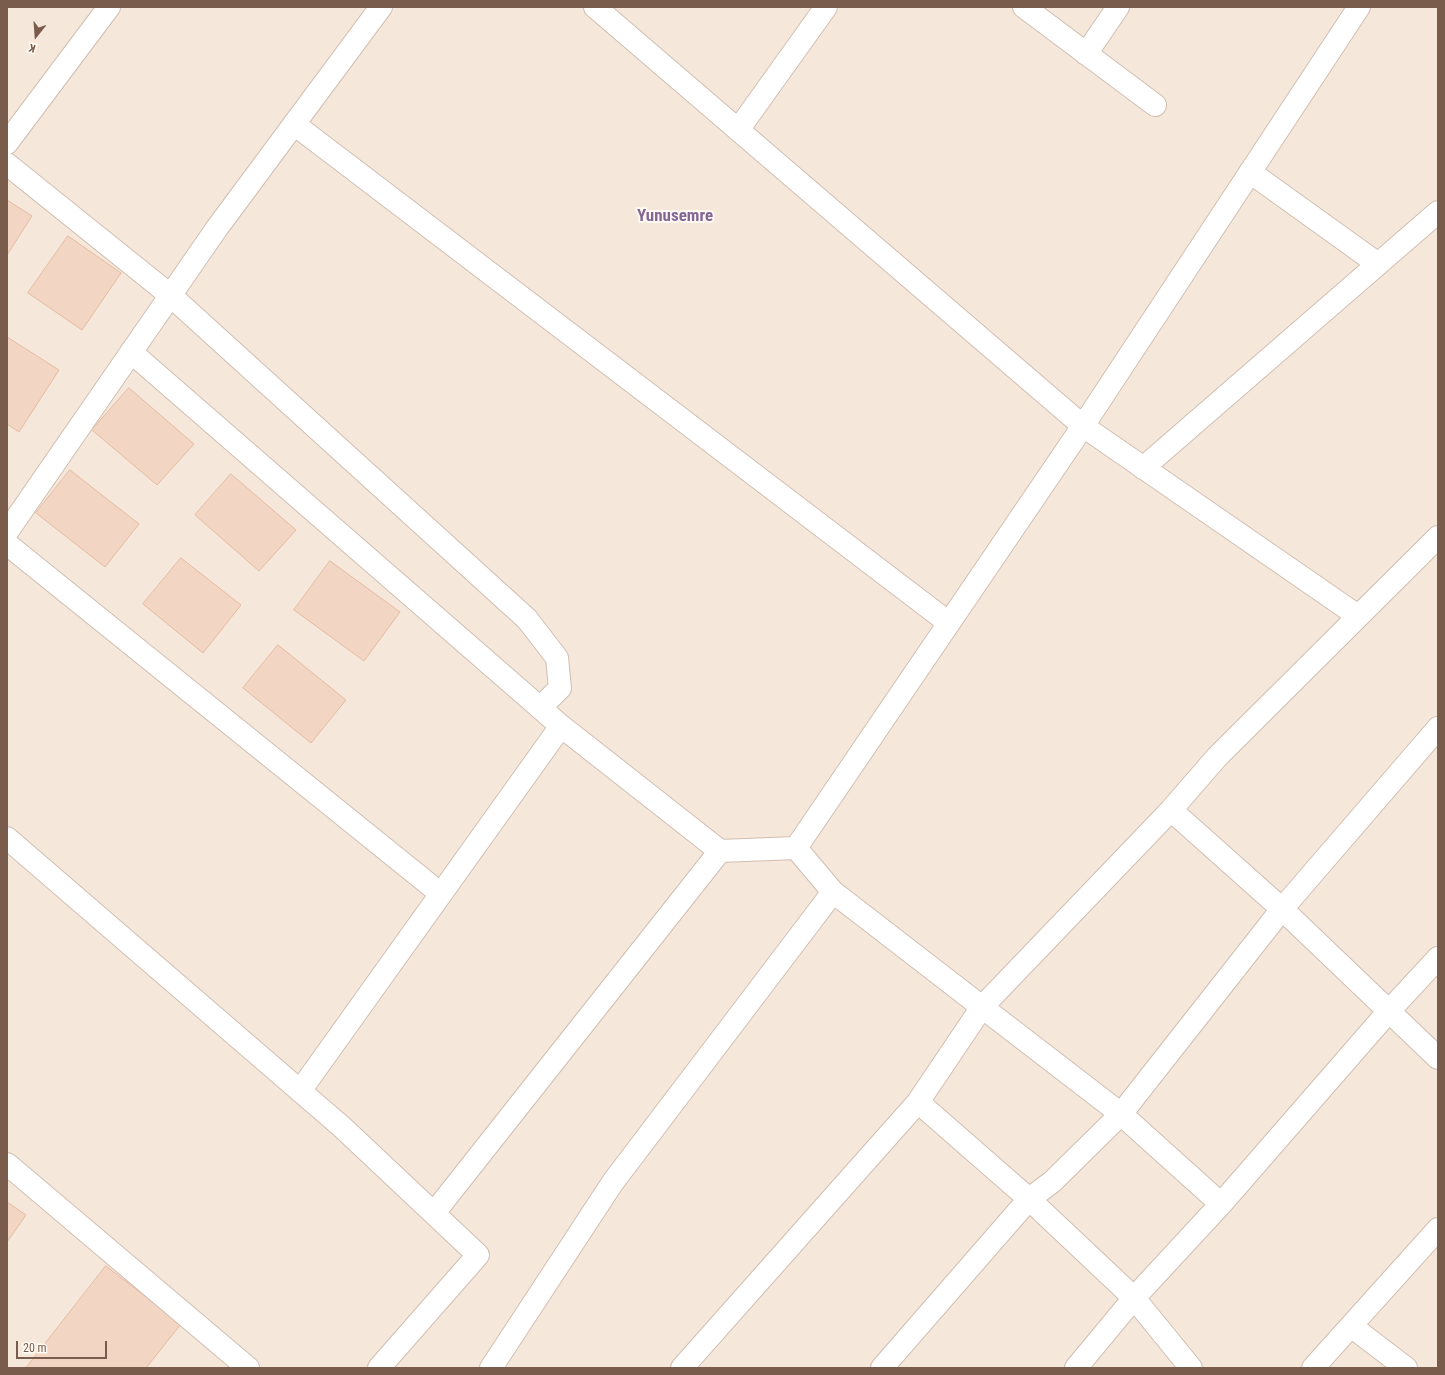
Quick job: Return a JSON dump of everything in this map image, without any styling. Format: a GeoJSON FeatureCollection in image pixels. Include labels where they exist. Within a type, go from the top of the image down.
{"type":"FeatureCollection","features":[{"type":"Feature","properties":{"kind":"street"},"geometry":{"type":"LineString","coordinates":[[7,143],[108,7]]}},
{"type":"Feature","properties":{"kind":"street"},"geometry":{"type":"LineString","coordinates":[[7,532],[217,228],[381,7]]}},
{"type":"Feature","properties":{"kind":"street"},"geometry":{"type":"LineString","coordinates":[[595,7],[1083,426],[1358,616]]}},
{"type":"Feature","properties":{"kind":"street"},"geometry":{"type":"LineString","coordinates":[[738,130],[826,7]]}},
{"type":"Feature","properties":{"kind":"street"},"geometry":{"type":"LineString","coordinates":[[1024,7],[1155,105]]}},
{"type":"Feature","properties":{"kind":"street"},"geometry":{"type":"LineString","coordinates":[[1086,54],[1118,7]]}},
{"type":"Feature","properties":{"kind":"street"},"geometry":{"type":"LineString","coordinates":[[796,848],[1083,426],[1358,7]]}},
{"type":"Feature","properties":{"kind":"street"},"geometry":{"type":"LineString","coordinates":[[294,124],[949,623]]}},
{"type":"Feature","properties":{"kind":"street"},"geometry":{"type":"LineString","coordinates":[[7,164],[170,295],[527,619],[557,658],[560,688],[540,708]]}},
{"type":"Feature","properties":{"kind":"street"},"geometry":{"type":"LineString","coordinates":[[1250,172],[1378,264]]}},
{"type":"Feature","properties":{"kind":"street"},"geometry":{"type":"LineString","coordinates":[[1143,468],[1438,212]]}},
{"type":"Feature","properties":{"kind":"street"},"geometry":{"type":"LineString","coordinates":[[131,352],[561,726],[720,851],[796,848]]}},
{"type":"Feature","properties":{"kind":"street"},"geometry":{"type":"LineString","coordinates":[[686,1367],[918,1102],[982,1007],[1171,810],[1218,756],[1438,537]]}},
{"type":"Feature","properties":{"kind":"street"},"geometry":{"type":"LineString","coordinates":[[7,544],[441,894]]}},
{"type":"Feature","properties":{"kind":"street"},"geometry":{"type":"LineString","coordinates":[[300,1091],[561,726]]}},
{"type":"Feature","properties":{"kind":"street"},"geometry":{"type":"LineString","coordinates":[[882,1368],[1029,1199],[1052,1182],[1121,1114],[1282,909],[1438,728]]}},
{"type":"Feature","properties":{"kind":"street"},"geometry":{"type":"LineString","coordinates":[[1171,810],[1282,909],[1438,1058]]}},
{"type":"Feature","properties":{"kind":"street"},"geometry":{"type":"LineString","coordinates":[[7,838],[342,1127],[478,1255],[379,1368]]}},
{"type":"Feature","properties":{"kind":"street"},"geometry":{"type":"LineString","coordinates":[[796,848],[833,892],[1121,1114],[1221,1204]]}},
{"type":"Feature","properties":{"kind":"street"},"geometry":{"type":"LineString","coordinates":[[434,1213],[720,851]]}},
{"type":"Feature","properties":{"kind":"street"},"geometry":{"type":"LineString","coordinates":[[491,1368],[613,1182],[833,892]]}},
{"type":"Feature","properties":{"kind":"street"},"geometry":{"type":"LineString","coordinates":[[1076,1368],[1134,1298],[1221,1204],[1389,1011],[1438,958]]}},
{"type":"Feature","properties":{"kind":"street"},"geometry":{"type":"LineString","coordinates":[[918,1102],[1029,1199],[1134,1298],[1191,1368]]}},
{"type":"Feature","properties":{"kind":"street"},"geometry":{"type":"LineString","coordinates":[[7,1164],[248,1368]]}},
{"type":"Feature","properties":{"kind":"street"},"geometry":{"type":"LineString","coordinates":[[1313,1368],[1438,1229]]}},
{"type":"Feature","properties":{"kind":"street"},"geometry":{"type":"LineString","coordinates":[[1351,1326],[1406,1368]]}},
{"type":"Feature","properties":{"kind":"shaded area"},"geometry":{"type":"Polygon","coordinates":[[[7,7],[1438,7],[1438,1368],[7,1368],[7,7]]]}},
{"type":"Feature","properties":{"kind":"building"},"geometry":{"type":"Polygon","coordinates":[[[7,200],[32,216],[7,255],[7,200]]]}},
{"type":"Feature","properties":{"kind":"building"},"geometry":{"type":"Polygon","coordinates":[[[68,236],[121,273],[82,330],[28,293],[68,236]]]}},
{"type":"Feature","properties":{"kind":"building"},"geometry":{"type":"Polygon","coordinates":[[[7,337],[59,370],[19,432],[7,424],[7,337]]]}},
{"type":"Feature","properties":{"kind":"building"},"geometry":{"type":"Polygon","coordinates":[[[129,388],[194,444],[157,485],[92,430],[129,388]]]}},
{"type":"Feature","properties":{"kind":"building"},"geometry":{"type":"Polygon","coordinates":[[[70,470],[139,524],[105,567],[36,513],[70,470]]]}},
{"type":"Feature","properties":{"kind":"building"},"geometry":{"type":"Polygon","coordinates":[[[231,474],[296,530],[259,571],[195,515],[231,474]]]}},
{"type":"Feature","properties":{"kind":"building"},"geometry":{"type":"Polygon","coordinates":[[[181,558],[241,605],[203,653],[143,604],[181,558]]]}},
{"type":"Feature","properties":{"kind":"building"},"geometry":{"type":"Polygon","coordinates":[[[330,561],[400,612],[364,661],[294,610],[330,561]]]}},
{"type":"Feature","properties":{"kind":"building"},"geometry":{"type":"Polygon","coordinates":[[[278,645],[346,700],[311,743],[243,688],[278,645]]]}},
{"type":"Feature","properties":{"kind":"building"},"geometry":{"type":"Polygon","coordinates":[[[7,1202],[26,1215],[7,1242],[7,1202]]]}},
{"type":"Feature","properties":{"kind":"building"},"geometry":{"type":"Polygon","coordinates":[[[106,1266],[181,1324],[146,1368],[28,1368],[27,1367],[106,1266]]]}},
{"type":"Feature","properties":{"kind":"district","name":"Yunusemre"},"geometry":{"type":"Point","coordinates":[675,217]}}]}
